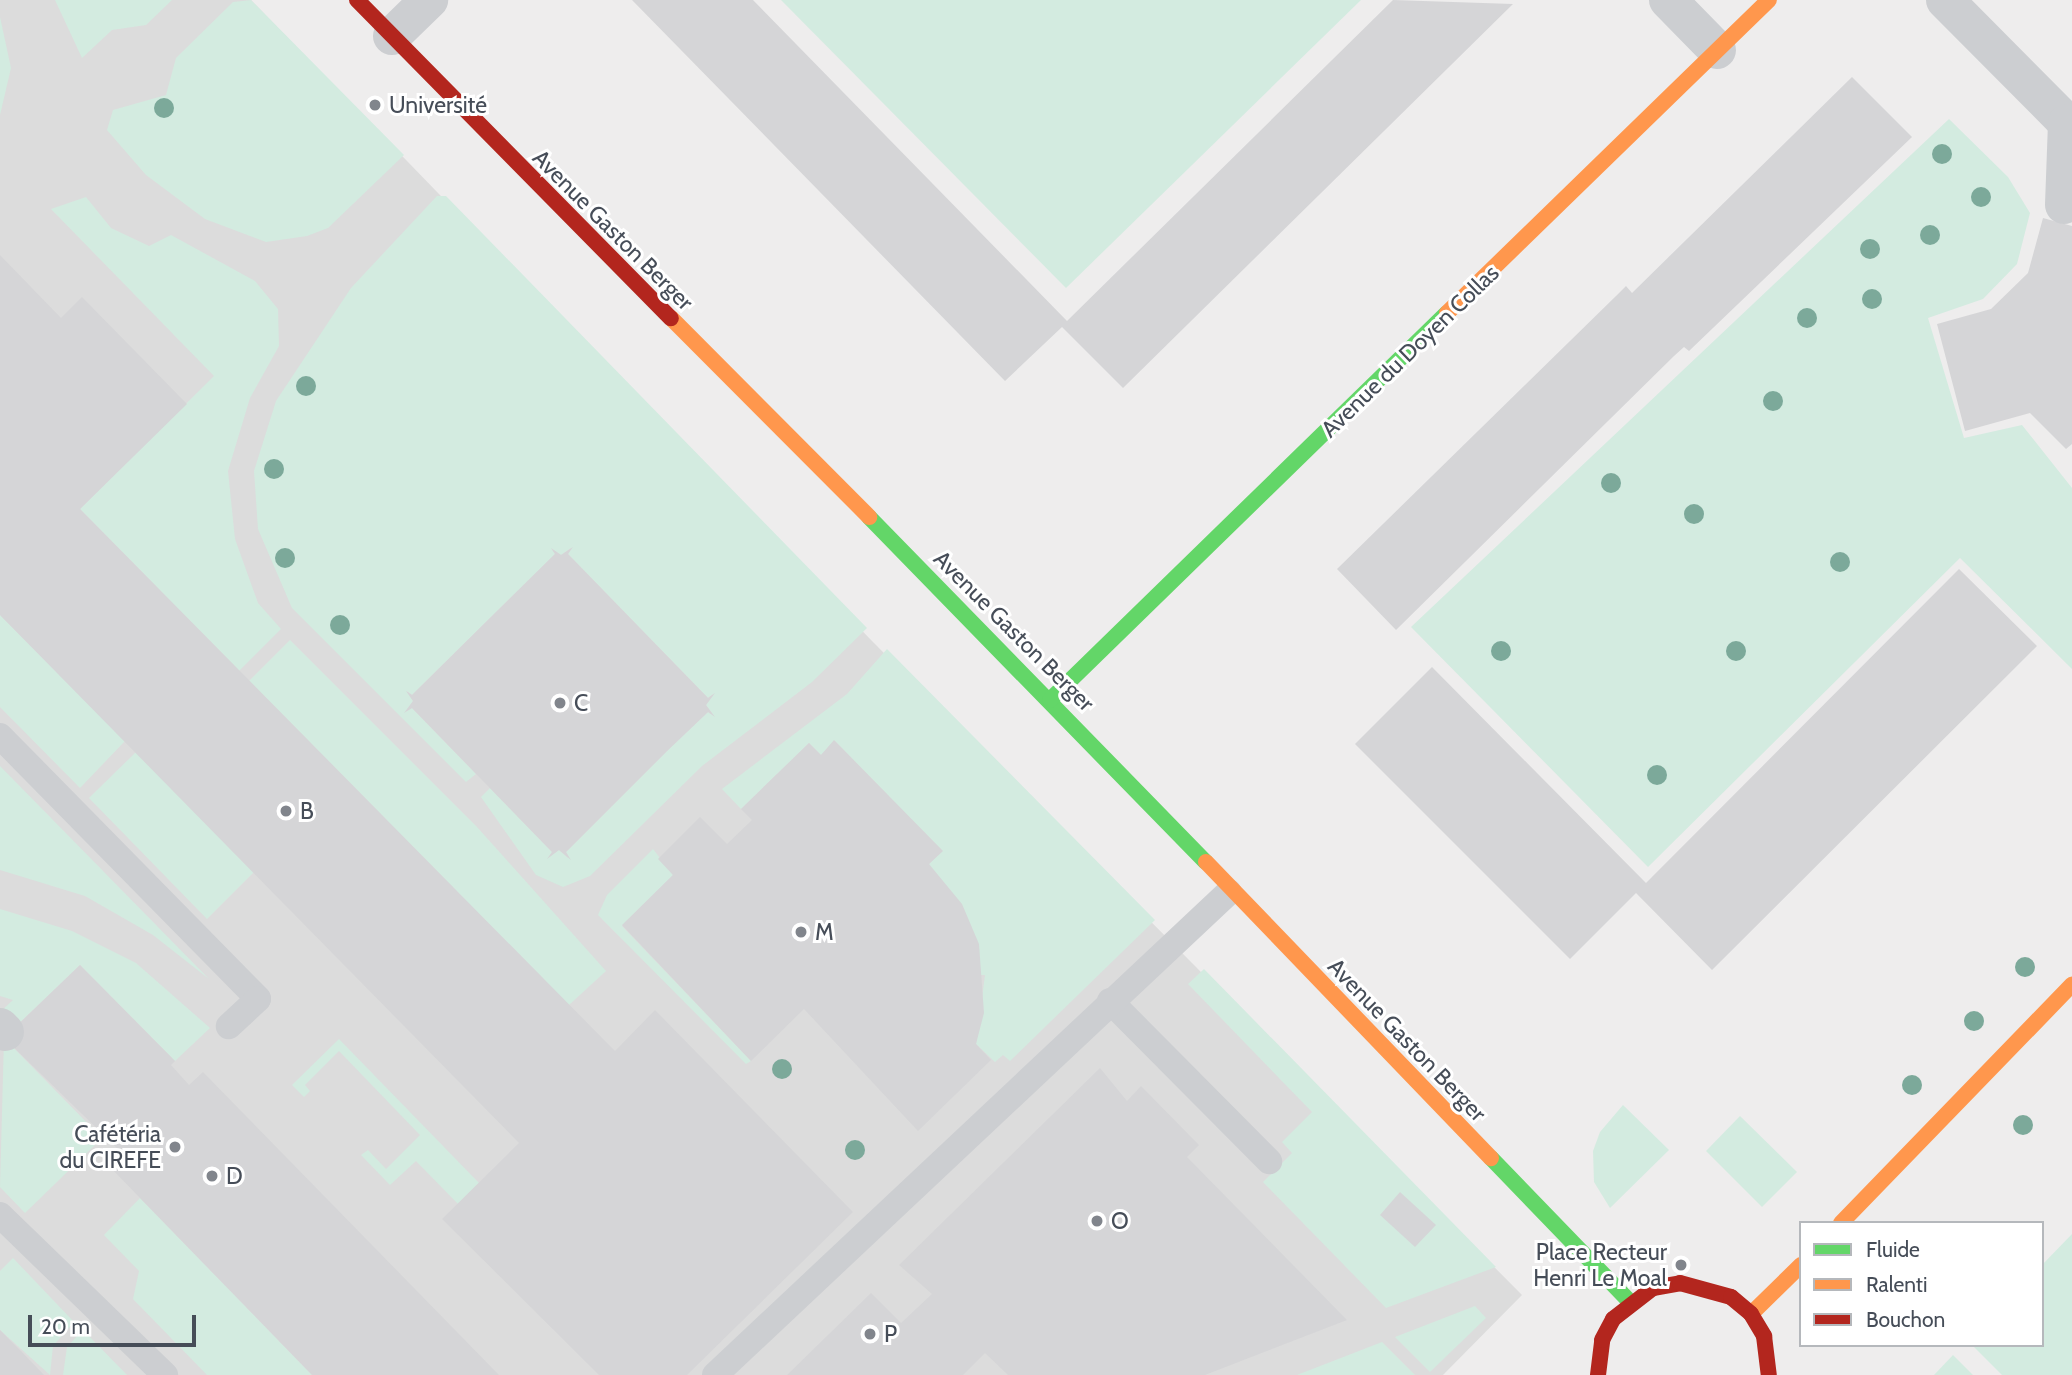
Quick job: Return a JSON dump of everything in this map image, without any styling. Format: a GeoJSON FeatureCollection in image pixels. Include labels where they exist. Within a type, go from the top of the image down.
{"type":"FeatureCollection","features":[{"type":"Feature","properties":{"kind":"street","name":"Avenue Gaston Berger"},"geometry":{"type":"LineString","coordinates":[[357,0],[1049,700],[1229,892],[1630,1302]]}},
{"type":"Feature","properties":{"kind":"street"},"geometry":{"type":"LineString","coordinates":[[392,36],[429,0]]}},
{"type":"Feature","properties":{"kind":"street"},"geometry":{"type":"LineString","coordinates":[[1668,0],[1717,50]]}},
{"type":"Feature","properties":{"kind":"street","name":"Avenue du Doyen Collas"},"geometry":{"type":"LineString","coordinates":[[1049,700],[1769,0]]}},
{"type":"Feature","properties":{"kind":"street"},"geometry":{"type":"LineString","coordinates":[[1945,0],[2067,123],[2064,205]]}},
{"type":"Feature","properties":{"kind":"street"},"geometry":{"type":"LineString","coordinates":[[1843,1221],[2072,985]]}},
{"type":"Feature","properties":{"kind":"street"},"geometry":{"type":"LineString","coordinates":[[1751,1314],[1799,1267]]}},
{"type":"Feature","properties":{"kind":"street"},"geometry":{"type":"LineString","coordinates":[[1598,1375],[1602,1340],[1630,1302],[1680,1283],[1731,1297],[1751,1314],[1764,1336],[1769,1375]]}},
{"type":"Feature","properties":{"kind":"lane"},"geometry":{"type":"LineString","coordinates":[[0,736],[258,999],[229,1026]]}},
{"type":"Feature","properties":{"kind":"lane"},"geometry":{"type":"LineString","coordinates":[[715,1375],[1229,892]]}},
{"type":"Feature","properties":{"kind":"lane"},"geometry":{"type":"LineString","coordinates":[[1110,1001],[1269,1161]]}},
{"type":"Feature","properties":{"kind":"lane"},"geometry":{"type":"LineString","coordinates":[[0,1215],[165,1375]]}},
{"type":"Feature","properties":{"kind":"shaded area"},"geometry":{"type":"Polygon","coordinates":[[[0,0],[251,0],[873,642],[1522,1295],[1443,1375],[0,1375],[0,0]]]}},
{"type":"Feature","properties":{"kind":"green space"},"geometry":{"type":"Polygon","coordinates":[[[55,0],[172,0],[146,25],[112,30],[82,58],[55,0]]]}},
{"type":"Feature","properties":{"kind":"green space"},"geometry":{"type":"Polygon","coordinates":[[[251,0],[404,155],[328,228],[307,236],[266,242],[205,219],[146,175],[107,130],[113,110],[166,95],[176,58],[233,2],[251,0]]]}},
{"type":"Feature","properties":{"kind":"green space"},"geometry":{"type":"Polygon","coordinates":[[[781,0],[1361,0],[1066,288],[781,0]]]}},
{"type":"Feature","properties":{"kind":"green space"},"geometry":{"type":"Polygon","coordinates":[[[0,17],[11,68],[0,115],[0,17]]]}},
{"type":"Feature","properties":{"kind":"green space"},"geometry":{"type":"Polygon","coordinates":[[[1949,119],[2008,177],[2030,213],[2017,264],[1983,299],[1928,318],[1964,438],[2022,425],[2072,488],[2072,669],[1960,558],[1648,867],[1411,627],[1949,119]]]}},
{"type":"Feature","properties":{"kind":"green space"},"geometry":{"type":"Polygon","coordinates":[[[437,196],[446,196],[867,628],[812,682],[702,766],[590,876],[563,887],[536,875],[481,797],[490,788],[552,852],[549,857],[559,850],[568,858],[566,852],[667,751],[708,712],[713,715],[706,705],[713,694],[708,698],[633,621],[568,554],[571,548],[561,555],[552,549],[555,554],[412,695],[407,691],[413,701],[406,711],[412,708],[476,774],[466,782],[292,608],[258,529],[254,471],[276,401],[351,288],[437,196]]]}},
{"type":"Feature","properties":{"kind":"green space"},"geometry":{"type":"Polygon","coordinates":[[[86,197],[111,228],[149,246],[171,235],[255,281],[278,309],[279,346],[250,398],[228,471],[235,539],[258,603],[281,629],[239,671],[80,509],[214,376],[51,209],[86,197]]]}},
{"type":"Feature","properties":{"kind":"green space"},"geometry":{"type":"Polygon","coordinates":[[[0,615],[125,741],[80,788],[0,707],[0,615]]]}},
{"type":"Feature","properties":{"kind":"green space"},"geometry":{"type":"Polygon","coordinates":[[[290,640],[477,827],[606,971],[569,1005],[249,681],[290,640]]]}},
{"type":"Feature","properties":{"kind":"green space"},"geometry":{"type":"Polygon","coordinates":[[[887,649],[1155,920],[1010,1061],[1003,1055],[995,1062],[976,1044],[985,975],[976,975],[977,939],[969,940],[929,864],[942,851],[835,741],[821,755],[809,743],[741,809],[722,789],[847,694],[887,649]]]}},
{"type":"Feature","properties":{"kind":"green space"},"geometry":{"type":"Polygon","coordinates":[[[136,752],[254,872],[207,919],[89,798],[136,752]]]}},
{"type":"Feature","properties":{"kind":"green space"},"geometry":{"type":"Polygon","coordinates":[[[0,766],[209,979],[153,935],[85,896],[0,870],[0,766]]]}},
{"type":"Feature","properties":{"kind":"green space"},"geometry":{"type":"Polygon","coordinates":[[[653,849],[673,875],[622,926],[751,1061],[746,1064],[598,915],[607,895],[653,849]]]}},
{"type":"Feature","properties":{"kind":"green space"},"geometry":{"type":"Polygon","coordinates":[[[0,909],[72,931],[136,963],[210,1028],[175,1061],[80,965],[10,1032],[0,1012],[13,1000],[0,996],[0,909]]]}},
{"type":"Feature","properties":{"kind":"green space"},"geometry":{"type":"Polygon","coordinates":[[[1204,969],[1496,1267],[1386,1308],[1263,1182],[1292,1153],[1282,1142],[1312,1112],[1188,984],[1204,969]]]}},
{"type":"Feature","properties":{"kind":"green space"},"geometry":{"type":"Polygon","coordinates":[[[4,1038],[98,1134],[96,1144],[25,1213],[0,1187],[4,1038]]]}},
{"type":"Feature","properties":{"kind":"green space"},"geometry":{"type":"Polygon","coordinates":[[[339,1039],[479,1183],[458,1204],[416,1161],[390,1185],[361,1155],[368,1150],[386,1169],[420,1135],[339,1051],[305,1085],[310,1091],[304,1097],[292,1085],[339,1039]]]}},
{"type":"Feature","properties":{"kind":"green space"},"geometry":{"type":"Polygon","coordinates":[[[1623,1105],[1669,1150],[1610,1208],[1594,1182],[1593,1151],[1600,1132],[1623,1105]]]}},
{"type":"Feature","properties":{"kind":"green space"},"geometry":{"type":"Polygon","coordinates":[[[1740,1116],[1797,1172],[1762,1207],[1706,1151],[1740,1116]]]}},
{"type":"Feature","properties":{"kind":"green space"},"geometry":{"type":"Polygon","coordinates":[[[140,1198],[312,1375],[207,1375],[133,1299],[139,1271],[104,1235],[140,1198]]]}},
{"type":"Feature","properties":{"kind":"green space"},"geometry":{"type":"Polygon","coordinates":[[[2072,1234],[2072,1375],[2002,1375],[1974,1347],[2044,1347],[2044,1263],[2072,1234]]]}},
{"type":"Feature","properties":{"kind":"green space"},"geometry":{"type":"Polygon","coordinates":[[[13,1258],[74,1322],[53,1346],[50,1375],[0,1330],[0,1271],[13,1258]]]}},
{"type":"Feature","properties":{"kind":"green space"},"geometry":{"type":"Polygon","coordinates":[[[1475,1306],[1486,1318],[1430,1372],[1395,1337],[1475,1306]]]}},
{"type":"Feature","properties":{"kind":"green space"},"geometry":{"type":"Polygon","coordinates":[[[83,1330],[127,1375],[63,1375],[67,1347],[83,1330]]]}},
{"type":"Feature","properties":{"kind":"green space"},"geometry":{"type":"Polygon","coordinates":[[[1382,1342],[1415,1375],[1297,1375],[1382,1342]]]}},
{"type":"Feature","properties":{"kind":"green space"},"geometry":{"type":"Polygon","coordinates":[[[1953,1355],[1973,1375],[1934,1375],[1953,1355]]]}},
{"type":"Feature","properties":{"kind":"building"},"geometry":{"type":"Polygon","coordinates":[[[632,0],[753,0],[1067,321],[1393,0],[1513,4],[1123,388],[1062,327],[1005,381],[632,0]]]}},
{"type":"Feature","properties":{"kind":"building"},"geometry":{"type":"Polygon","coordinates":[[[1852,77],[1912,137],[1689,351],[1684,347],[1674,356],[1396,630],[1337,569],[1626,286],[1632,293],[1852,77]]]}},
{"type":"Feature","properties":{"kind":"building"},"geometry":{"type":"Polygon","coordinates":[[[2043,218],[2072,226],[2072,444],[2066,449],[2030,413],[1965,431],[1937,324],[1991,309],[2028,273],[2043,218]]]}},
{"type":"Feature","properties":{"kind":"building","name":"B"},"geometry":{"type":"Polygon","coordinates":[[[0,255],[61,318],[82,297],[187,404],[80,509],[615,1051],[655,1010],[853,1212],[687,1375],[599,1375],[442,1219],[519,1143],[0,615],[0,255]]]}},
{"type":"Feature","properties":{"kind":"building","name":"C"},"geometry":{"type":"Polygon","coordinates":[[[573,547],[568,554],[708,698],[715,693],[706,705],[715,717],[708,712],[667,751],[566,852],[571,860],[559,850],[547,859],[552,852],[412,708],[404,713],[413,701],[406,691],[412,695],[555,554],[551,548],[561,555],[573,547]]]}},
{"type":"Feature","properties":{"kind":"building"},"geometry":{"type":"Polygon","coordinates":[[[1959,569],[2037,646],[1712,970],[1636,893],[1570,959],[1355,744],[1432,667],[1646,883],[1959,569]]]}},
{"type":"Feature","properties":{"kind":"building","name":"M"},"geometry":{"type":"Polygon","coordinates":[[[834,740],[943,851],[929,864],[962,904],[979,944],[984,1013],[976,1044],[991,1060],[918,1131],[804,1009],[751,1061],[622,925],[673,875],[658,859],[700,817],[727,844],[752,820],[741,809],[809,743],[821,755],[834,740]]]}},
{"type":"Feature","properties":{"kind":"building","name":"D"},"geometry":{"type":"Polygon","coordinates":[[[80,965],[175,1061],[171,1065],[189,1085],[203,1072],[499,1375],[312,1375],[107,1164],[120,1151],[4,1038],[80,965]]]}},
{"type":"Feature","properties":{"kind":"building","name":"O"},"geometry":{"type":"Polygon","coordinates":[[[1100,1068],[1127,1101],[1141,1086],[1199,1145],[1187,1157],[1347,1320],[1205,1375],[1008,1375],[985,1353],[963,1375],[787,1375],[871,1293],[901,1323],[932,1294],[899,1265],[1100,1068]]]}},
{"type":"Feature","properties":{"kind":"building"},"geometry":{"type":"Polygon","coordinates":[[[1400,1192],[1436,1225],[1415,1247],[1380,1215],[1400,1192]]]}},
{"type":"Feature","properties":{"kind":"building"},"geometry":{"type":"Polygon","coordinates":[[[0,1330],[21,1351],[44,1375],[0,1375],[0,1330]]]}},
{"type":"Feature","properties":{"kind":"traffic: fast"},"geometry":{"type":"LineString","coordinates":[[1050,700],[1447,313]]}},
{"type":"Feature","properties":{"kind":"traffic: fast"},"geometry":{"type":"LineString","coordinates":[[869,517],[1206,862]]}},
{"type":"Feature","properties":{"kind":"traffic: fast"},"geometry":{"type":"LineString","coordinates":[[1491,1158],[1630,1302]]}},
{"type":"Feature","properties":{"kind":"traffic: slow"},"geometry":{"type":"LineString","coordinates":[[1447,313],[1769,0]]}},
{"type":"Feature","properties":{"kind":"traffic: slow"},"geometry":{"type":"LineString","coordinates":[[671,318],[869,517]]}},
{"type":"Feature","properties":{"kind":"traffic: slow"},"geometry":{"type":"LineString","coordinates":[[1206,862],[1491,1158]]}},
{"type":"Feature","properties":{"kind":"traffic: slow"},"geometry":{"type":"LineString","coordinates":[[1843,1221],[2072,985]]}},
{"type":"Feature","properties":{"kind":"traffic: slow"},"geometry":{"type":"LineString","coordinates":[[1751,1314],[1799,1267]]}},
{"type":"Feature","properties":{"kind":"traffic: jam"},"geometry":{"type":"LineString","coordinates":[[357,0],[671,318]]}},
{"type":"Feature","properties":{"kind":"traffic: jam"},"geometry":{"type":"LineString","coordinates":[[1598,1375],[1602,1340],[1613,1319],[1653,1288],[1680,1283],[1731,1297],[1751,1314],[1764,1336],[1769,1375]]}},
{"type":"Feature","properties":{"kind":"place","name":"Université"},"geometry":{"type":"Point","coordinates":[375,105]}},
{"type":"Feature","properties":{"kind":"place","name":"C"},"geometry":{"type":"Point","coordinates":[560,703]}},
{"type":"Feature","properties":{"kind":"place","name":"B"},"geometry":{"type":"Point","coordinates":[286,811]}},
{"type":"Feature","properties":{"kind":"place","name":"M"},"geometry":{"type":"Point","coordinates":[801,932]}},
{"type":"Feature","properties":{"kind":"place","name":"Cafétéria du CIREFE"},"geometry":{"type":"Point","coordinates":[175,1147]}},
{"type":"Feature","properties":{"kind":"place","name":"D"},"geometry":{"type":"Point","coordinates":[212,1176]}},
{"type":"Feature","properties":{"kind":"place","name":"O"},"geometry":{"type":"Point","coordinates":[1097,1221]}},
{"type":"Feature","properties":{"kind":"place","name":"Place Recteur Henri Le Moal"},"geometry":{"type":"Point","coordinates":[1681,1265]}},
{"type":"Feature","properties":{"kind":"place","name":"P"},"geometry":{"type":"Point","coordinates":[870,1334]}}]}
